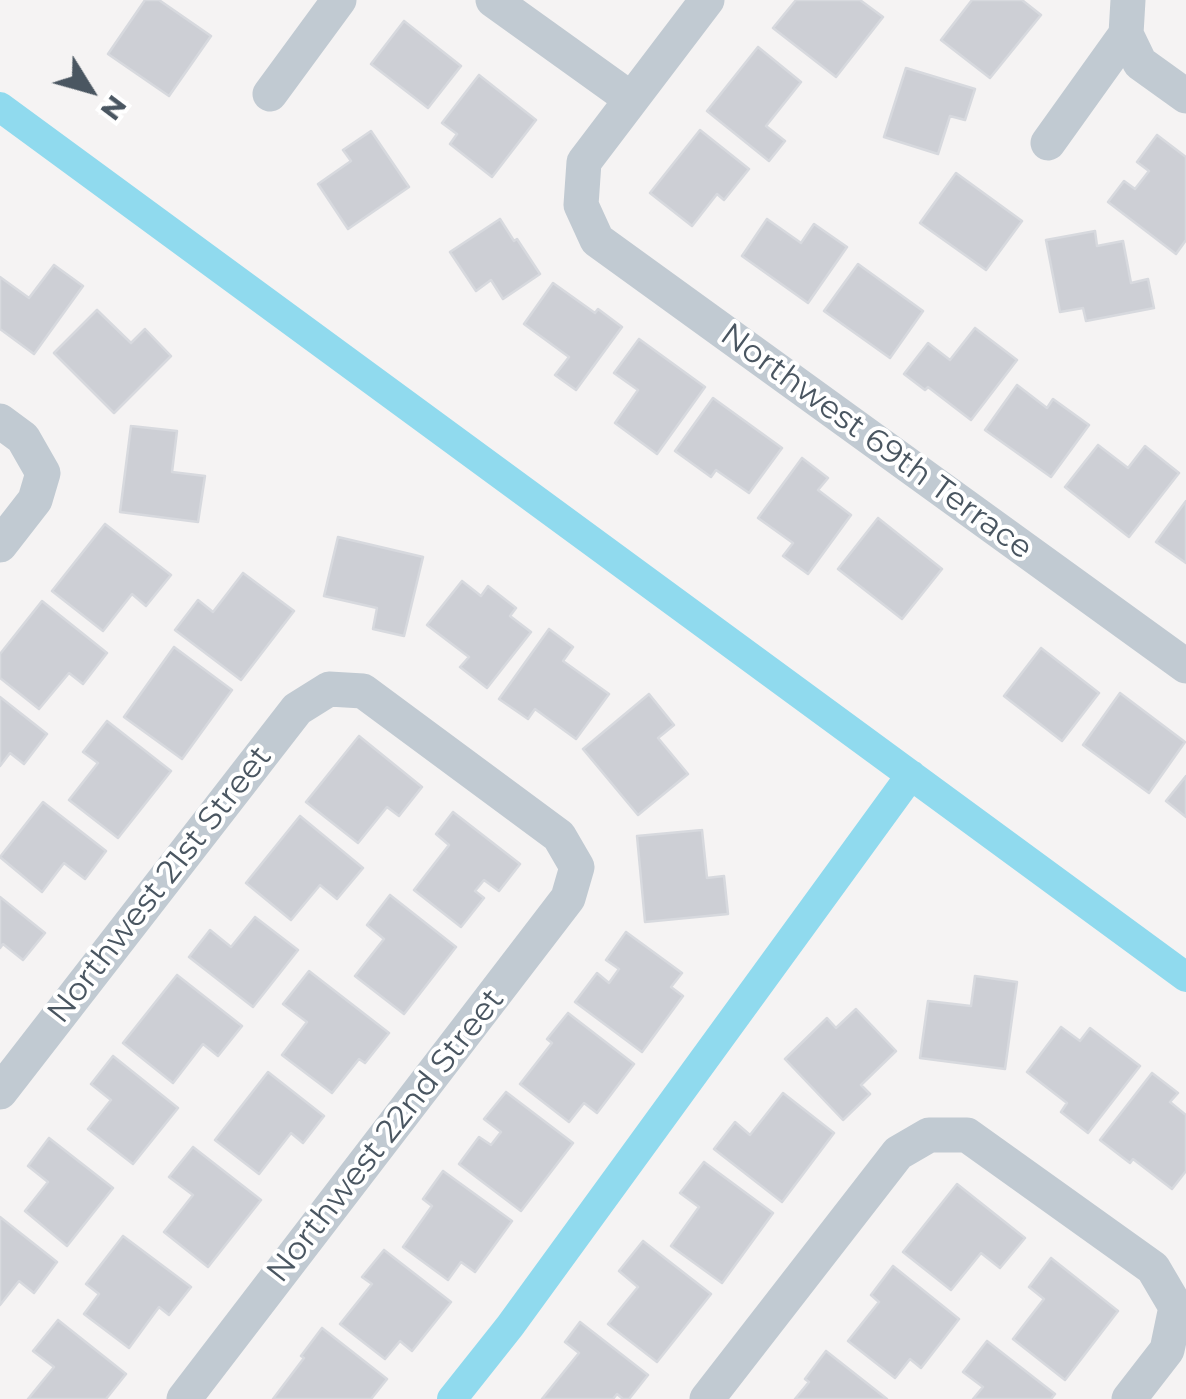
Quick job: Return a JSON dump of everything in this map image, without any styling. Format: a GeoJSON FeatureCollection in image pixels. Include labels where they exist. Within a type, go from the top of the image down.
{"type":"FeatureCollection","features":[{"type":"Feature","properties":{"kind":"street"},"geometry":{"type":"LineString","coordinates":[[270,94],[339,0]]}},
{"type":"Feature","properties":{"kind":"street"},"geometry":{"type":"LineString","coordinates":[[494,0],[631,99],[707,0]]}},
{"type":"Feature","properties":{"kind":"street"},"geometry":{"type":"LineString","coordinates":[[1127,17],[1140,63],[1186,96]]}},
{"type":"Feature","properties":{"kind":"street"},"geometry":{"type":"LineString","coordinates":[[1048,142],[1127,17]]}},
{"type":"Feature","properties":{"kind":"street","name":"Northwest 69th Terrace"},"geometry":{"type":"LineString","coordinates":[[631,99],[584,162],[581,204],[597,240],[1186,666]]}},
{"type":"Feature","properties":{"kind":"street"},"geometry":{"type":"LineString","coordinates":[[0,421],[23,438],[43,473],[35,500],[0,545]]}},
{"type":"Feature","properties":{"kind":"street","name":"Northwest 21st Street"},"geometry":{"type":"LineString","coordinates":[[0,1092],[297,709],[329,689],[363,691],[560,836],[577,867]]}},
{"type":"Feature","properties":{"kind":"street","name":"Northwest 22nd Street"},"geometry":{"type":"LineString","coordinates":[[184,1399],[568,898],[577,867]]}},
{"type":"Feature","properties":{"kind":"street"},"geometry":{"type":"LineString","coordinates":[[706,1399],[898,1153],[929,1136],[967,1135],[1153,1268],[1176,1307],[1167,1350],[1129,1399]]}},
{"type":"Feature","properties":{"kind":"building"},"geometry":{"type":"Polygon","coordinates":[[[145,0],[159,0],[211,36],[169,96],[108,54],[145,0]]]}},
{"type":"Feature","properties":{"kind":"building"},"geometry":{"type":"Polygon","coordinates":[[[796,0],[860,0],[883,17],[836,77],[773,28],[796,0]]]}},
{"type":"Feature","properties":{"kind":"building"},"geometry":{"type":"Polygon","coordinates":[[[972,0],[1022,0],[1041,15],[990,78],[941,40],[972,0]]]}},
{"type":"Feature","properties":{"kind":"building"},"geometry":{"type":"Polygon","coordinates":[[[404,21],[461,66],[428,108],[371,64],[404,21]]]}},
{"type":"Feature","properties":{"kind":"building"},"geometry":{"type":"Polygon","coordinates":[[[758,47],[801,82],[766,126],[785,141],[769,161],[707,111],[758,47]]]}},
{"type":"Feature","properties":{"kind":"building"},"geometry":{"type":"Polygon","coordinates":[[[906,68],[975,89],[965,120],[950,116],[938,154],[884,137],[906,68]]]}},
{"type":"Feature","properties":{"kind":"building"},"geometry":{"type":"Polygon","coordinates":[[[479,75],[536,120],[492,177],[450,144],[457,134],[442,123],[479,75]]]}},
{"type":"Feature","properties":{"kind":"building"},"geometry":{"type":"Polygon","coordinates":[[[700,130],[749,169],[724,200],[717,194],[692,226],[650,193],[700,130]]]}},
{"type":"Feature","properties":{"kind":"building"},"geometry":{"type":"Polygon","coordinates":[[[371,131],[409,187],[348,229],[318,184],[351,161],[343,150],[371,131]]]}},
{"type":"Feature","properties":{"kind":"building"},"geometry":{"type":"Polygon","coordinates":[[[1157,135],[1186,157],[1186,240],[1176,254],[1108,202],[1124,181],[1135,189],[1149,171],[1137,162],[1157,135]]]}},
{"type":"Feature","properties":{"kind":"building"},"geometry":{"type":"Polygon","coordinates":[[[956,173],[1022,221],[986,270],[920,223],[956,173]]]}},
{"type":"Feature","properties":{"kind":"building"},"geometry":{"type":"Polygon","coordinates":[[[500,219],[540,274],[503,299],[491,280],[476,291],[450,252],[500,219]]]}},
{"type":"Feature","properties":{"kind":"building"},"geometry":{"type":"Polygon","coordinates":[[[767,219],[801,243],[814,224],[847,247],[808,303],[742,256],[767,219]]]}},
{"type":"Feature","properties":{"kind":"building"},"geometry":{"type":"Polygon","coordinates":[[[1095,231],[1097,246],[1123,241],[1131,283],[1148,279],[1154,308],[1086,321],[1083,308],[1060,312],[1046,240],[1095,231]]]}},
{"type":"Feature","properties":{"kind":"building"},"geometry":{"type":"Polygon","coordinates":[[[858,264],[923,311],[890,358],[824,311],[858,264]]]}},
{"type":"Feature","properties":{"kind":"building"},"geometry":{"type":"Polygon","coordinates":[[[54,265],[83,286],[34,354],[0,329],[0,277],[29,298],[54,265]]]}},
{"type":"Feature","properties":{"kind":"building"},"geometry":{"type":"Polygon","coordinates":[[[553,283],[622,327],[576,390],[555,375],[569,357],[524,324],[553,283]]]}},
{"type":"Feature","properties":{"kind":"building"},"geometry":{"type":"Polygon","coordinates":[[[97,310],[131,343],[145,329],[171,356],[114,413],[54,353],[97,310]]]}},
{"type":"Feature","properties":{"kind":"building"},"geometry":{"type":"Polygon","coordinates":[[[975,328],[1017,360],[971,420],[904,374],[928,343],[950,360],[975,328]]]}},
{"type":"Feature","properties":{"kind":"building"},"geometry":{"type":"Polygon","coordinates":[[[639,339],[705,387],[657,454],[615,423],[638,390],[614,373],[639,339]]]}},
{"type":"Feature","properties":{"kind":"building"},"geometry":{"type":"Polygon","coordinates":[[[1017,385],[1047,408],[1053,399],[1089,425],[1051,477],[985,430],[1017,385]]]}},
{"type":"Feature","properties":{"kind":"building"},"geometry":{"type":"Polygon","coordinates":[[[713,398],[782,448],[749,493],[716,470],[711,477],[675,451],[713,398]]]}},
{"type":"Feature","properties":{"kind":"building"},"geometry":{"type":"Polygon","coordinates":[[[131,426],[177,431],[172,472],[205,476],[198,522],[120,512],[131,426]]]}},
{"type":"Feature","properties":{"kind":"building"},"geometry":{"type":"Polygon","coordinates":[[[1098,445],[1128,468],[1145,446],[1179,473],[1129,537],[1065,487],[1098,445]]]}},
{"type":"Feature","properties":{"kind":"building"},"geometry":{"type":"Polygon","coordinates":[[[802,458],[828,478],[818,490],[851,515],[808,574],[783,556],[793,543],[758,518],[802,458]]]}},
{"type":"Feature","properties":{"kind":"building"},"geometry":{"type":"Polygon","coordinates":[[[1186,501],[1186,563],[1156,542],[1186,501]]]}},
{"type":"Feature","properties":{"kind":"building"},"geometry":{"type":"Polygon","coordinates":[[[878,518],[942,569],[902,619],[838,569],[878,518]]]}},
{"type":"Feature","properties":{"kind":"building"},"geometry":{"type":"Polygon","coordinates":[[[105,524],[171,575],[146,606],[132,594],[103,631],[52,591],[105,524]]]}},
{"type":"Feature","properties":{"kind":"building"},"geometry":{"type":"Polygon","coordinates":[[[338,537],[423,557],[404,636],[373,629],[377,608],[324,596],[338,537]]]}},
{"type":"Feature","properties":{"kind":"building"},"geometry":{"type":"Polygon","coordinates":[[[243,573],[294,611],[241,680],[175,630],[198,600],[213,612],[243,573]]]}},
{"type":"Feature","properties":{"kind":"building"},"geometry":{"type":"Polygon","coordinates":[[[462,581],[481,596],[488,586],[516,608],[510,616],[531,632],[487,688],[460,667],[469,657],[427,625],[462,581]]]}},
{"type":"Feature","properties":{"kind":"building"},"geometry":{"type":"Polygon","coordinates":[[[42,601],[107,653],[83,684],[69,673],[39,709],[0,678],[0,654],[42,601]]]}},
{"type":"Feature","properties":{"kind":"building"},"geometry":{"type":"Polygon","coordinates":[[[549,629],[573,647],[563,661],[609,694],[576,739],[535,709],[528,719],[499,699],[549,629]]]}},
{"type":"Feature","properties":{"kind":"building"},"geometry":{"type":"Polygon","coordinates":[[[174,647],[232,690],[182,759],[124,717],[174,647]]]}},
{"type":"Feature","properties":{"kind":"building"},"geometry":{"type":"Polygon","coordinates":[[[1041,648],[1099,693],[1062,741],[1004,696],[1041,648]]]}},
{"type":"Feature","properties":{"kind":"building"},"geometry":{"type":"Polygon","coordinates":[[[1120,693],[1185,742],[1149,793],[1083,745],[1120,693]]]}},
{"type":"Feature","properties":{"kind":"building"},"geometry":{"type":"Polygon","coordinates":[[[649,694],[674,725],[658,738],[688,774],[638,815],[583,749],[649,694]]]}},
{"type":"Feature","properties":{"kind":"building"},"geometry":{"type":"Polygon","coordinates":[[[0,697],[47,734],[24,764],[10,753],[0,766],[0,697]]]}},
{"type":"Feature","properties":{"kind":"building"},"geometry":{"type":"Polygon","coordinates":[[[107,721],[171,771],[118,838],[69,800],[98,763],[83,752],[107,721]]]}},
{"type":"Feature","properties":{"kind":"building"},"geometry":{"type":"Polygon","coordinates":[[[359,736],[422,787],[399,816],[387,807],[358,843],[306,802],[359,736]]]}},
{"type":"Feature","properties":{"kind":"building"},"geometry":{"type":"Polygon","coordinates":[[[1186,776],[1186,817],[1166,801],[1186,776]]]}},
{"type":"Feature","properties":{"kind":"building"},"geometry":{"type":"Polygon","coordinates":[[[43,802],[106,851],[85,879],[64,863],[42,892],[0,857],[43,802]]]}},
{"type":"Feature","properties":{"kind":"building"},"geometry":{"type":"Polygon","coordinates":[[[453,812],[520,864],[499,891],[484,880],[475,891],[484,898],[461,927],[414,890],[449,845],[436,834],[453,812]]]}},
{"type":"Feature","properties":{"kind":"building"},"geometry":{"type":"Polygon","coordinates":[[[300,816],[363,868],[337,899],[320,885],[291,920],[246,883],[300,816]]]}},
{"type":"Feature","properties":{"kind":"building"},"geometry":{"type":"Polygon","coordinates":[[[702,830],[707,878],[724,876],[728,914],[645,922],[637,836],[702,830]]]}},
{"type":"Feature","properties":{"kind":"building"},"geometry":{"type":"Polygon","coordinates":[[[390,895],[456,947],[404,1014],[355,976],[384,939],[367,925],[390,895]]]}},
{"type":"Feature","properties":{"kind":"building"},"geometry":{"type":"Polygon","coordinates":[[[0,897],[45,933],[23,960],[3,944],[0,948],[0,897]]]}},
{"type":"Feature","properties":{"kind":"building"},"geometry":{"type":"Polygon","coordinates":[[[255,917],[298,950],[253,1007],[189,957],[210,930],[231,947],[255,917]]]}},
{"type":"Feature","properties":{"kind":"building"},"geometry":{"type":"Polygon","coordinates":[[[626,932],[682,973],[671,987],[683,996],[642,1052],[575,1002],[597,973],[609,983],[619,969],[606,960],[626,932]]]}},
{"type":"Feature","properties":{"kind":"building"},"geometry":{"type":"Polygon","coordinates":[[[309,971],[389,1033],[365,1063],[359,1059],[332,1093],[282,1055],[307,1022],[283,1004],[309,971]]]}},
{"type":"Feature","properties":{"kind":"building"},"geometry":{"type":"Polygon","coordinates":[[[177,975],[242,1026],[218,1056],[203,1044],[173,1083],[123,1043],[177,975]]]}},
{"type":"Feature","properties":{"kind":"building"},"geometry":{"type":"Polygon","coordinates":[[[975,976],[1017,982],[1005,1069],[920,1058],[928,1001],[971,1006],[975,976]]]}},
{"type":"Feature","properties":{"kind":"building"},"geometry":{"type":"Polygon","coordinates":[[[856,1009],[896,1051],[861,1085],[870,1094],[843,1120],[785,1059],[827,1018],[836,1028],[856,1009]]]}},
{"type":"Feature","properties":{"kind":"building"},"geometry":{"type":"Polygon","coordinates":[[[568,1013],[634,1064],[597,1113],[584,1103],[569,1122],[520,1084],[552,1043],[547,1039],[568,1013]]]}},
{"type":"Feature","properties":{"kind":"building"},"geometry":{"type":"Polygon","coordinates":[[[1061,1027],[1080,1041],[1090,1028],[1140,1066],[1088,1133],[1061,1112],[1067,1103],[1027,1072],[1061,1027]]]}},
{"type":"Feature","properties":{"kind":"building"},"geometry":{"type":"Polygon","coordinates":[[[113,1056],[178,1108],[133,1164],[88,1129],[111,1100],[91,1084],[113,1056]]]}},
{"type":"Feature","properties":{"kind":"building"},"geometry":{"type":"Polygon","coordinates":[[[268,1072],[324,1116],[303,1143],[291,1133],[259,1174],[215,1140],[268,1072]]]}},
{"type":"Feature","properties":{"kind":"building"},"geometry":{"type":"Polygon","coordinates":[[[1152,1073],[1178,1093],[1170,1102],[1186,1115],[1186,1171],[1172,1189],[1100,1140],[1152,1073]]]}},
{"type":"Feature","properties":{"kind":"building"},"geometry":{"type":"Polygon","coordinates":[[[506,1092],[573,1143],[521,1211],[459,1164],[479,1137],[491,1145],[501,1132],[484,1119],[506,1092]]]}},
{"type":"Feature","properties":{"kind":"building"},"geometry":{"type":"Polygon","coordinates":[[[783,1093],[834,1133],[782,1202],[714,1149],[735,1122],[750,1135],[783,1093]]]}},
{"type":"Feature","properties":{"kind":"building"},"geometry":{"type":"Polygon","coordinates":[[[49,1138],[113,1188],[67,1246],[25,1211],[48,1182],[28,1166],[49,1138]]]}},
{"type":"Feature","properties":{"kind":"building"},"geometry":{"type":"Polygon","coordinates":[[[193,1147],[261,1200],[208,1267],[164,1232],[193,1195],[169,1177],[193,1147]]]}},
{"type":"Feature","properties":{"kind":"building"},"geometry":{"type":"Polygon","coordinates":[[[704,1162],[773,1213],[722,1283],[671,1246],[699,1207],[680,1193],[704,1162]]]}},
{"type":"Feature","properties":{"kind":"building"},"geometry":{"type":"Polygon","coordinates":[[[443,1171],[512,1221],[475,1272],[461,1262],[448,1280],[403,1247],[432,1206],[423,1199],[443,1171]]]}},
{"type":"Feature","properties":{"kind":"building"},"geometry":{"type":"Polygon","coordinates":[[[957,1184],[1025,1238],[1000,1268],[981,1253],[951,1290],[903,1252],[957,1184]]]}},
{"type":"Feature","properties":{"kind":"building"},"geometry":{"type":"Polygon","coordinates":[[[0,1217],[57,1262],[34,1293],[19,1281],[0,1305],[0,1217]]]}},
{"type":"Feature","properties":{"kind":"building"},"geometry":{"type":"Polygon","coordinates":[[[123,1236],[191,1287],[169,1315],[159,1307],[129,1348],[84,1314],[99,1294],[86,1284],[123,1236]]]}},
{"type":"Feature","properties":{"kind":"building"},"geometry":{"type":"Polygon","coordinates":[[[643,1241],[711,1294],[657,1362],[608,1324],[638,1287],[619,1271],[643,1241]]]}},
{"type":"Feature","properties":{"kind":"building"},"geometry":{"type":"Polygon","coordinates":[[[384,1250],[451,1302],[412,1351],[400,1341],[385,1359],[340,1324],[372,1284],[362,1277],[384,1250]]]}},
{"type":"Feature","properties":{"kind":"building"},"geometry":{"type":"Polygon","coordinates":[[[1051,1258],[1118,1311],[1065,1380],[1013,1339],[1044,1299],[1029,1287],[1051,1258]]]}},
{"type":"Feature","properties":{"kind":"building"},"geometry":{"type":"Polygon","coordinates":[[[893,1266],[959,1319],[921,1368],[910,1359],[895,1378],[848,1341],[879,1302],[871,1295],[893,1266]]]}},
{"type":"Feature","properties":{"kind":"building"},"geometry":{"type":"Polygon","coordinates":[[[58,1320],[126,1374],[106,1399],[28,1399],[54,1367],[33,1351],[58,1320]]]}},
{"type":"Feature","properties":{"kind":"building"},"geometry":{"type":"Polygon","coordinates":[[[580,1322],[648,1375],[629,1399],[617,1394],[613,1399],[542,1399],[579,1353],[565,1342],[580,1322]]]}},
{"type":"Feature","properties":{"kind":"building"},"geometry":{"type":"Polygon","coordinates":[[[322,1328],[387,1379],[371,1399],[273,1399],[304,1358],[301,1356],[322,1328]]]}},
{"type":"Feature","properties":{"kind":"building"},"geometry":{"type":"Polygon","coordinates":[[[987,1341],[1055,1394],[1051,1399],[973,1399],[983,1387],[963,1372],[987,1341]]]}},
{"type":"Feature","properties":{"kind":"building"},"geometry":{"type":"Polygon","coordinates":[[[826,1351],[887,1399],[795,1399],[826,1351]]]}},
{"type":"Feature","properties":{"kind":"waterway"},"geometry":{"type":"LineString","coordinates":[[0,107],[1186,977]]}},
{"type":"Feature","properties":{"kind":"waterway"},"geometry":{"type":"LineString","coordinates":[[452,1399],[510,1326],[911,775]]}}]}
